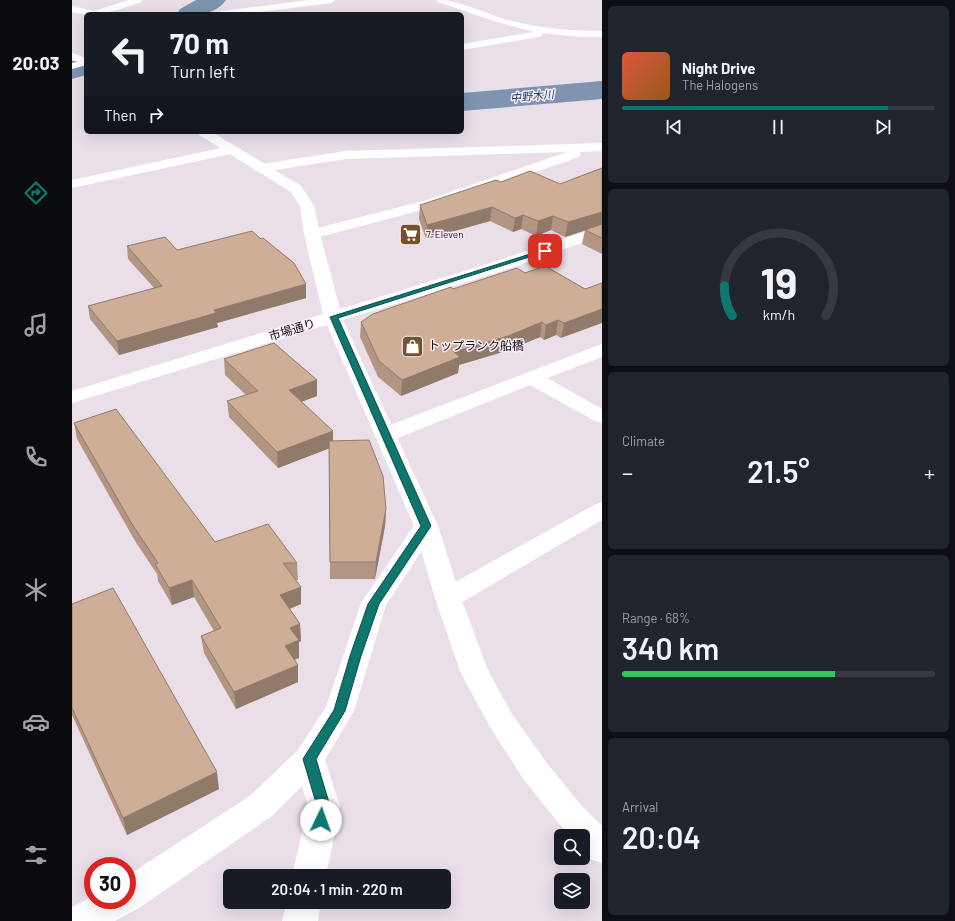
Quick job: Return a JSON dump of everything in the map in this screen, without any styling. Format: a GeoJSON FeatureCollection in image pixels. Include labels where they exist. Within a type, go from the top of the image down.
{"type":"FeatureCollection","features":[{"type":"Feature","properties":{"kind":"street"},"geometry":{"type":"LineString","coordinates":[[101,12],[138,0]]}},
{"type":"Feature","properties":{"kind":"street"},"geometry":{"type":"LineString","coordinates":[[241,12],[255,0]]}},
{"type":"Feature","properties":{"kind":"street"},"geometry":{"type":"LineString","coordinates":[[247,12],[331,0]]}},
{"type":"Feature","properties":{"kind":"street"},"geometry":{"type":"LineString","coordinates":[[441,0],[502,21],[547,33]]}},
{"type":"Feature","properties":{"kind":"street"},"geometry":{"type":"LineString","coordinates":[[72,9],[86,12]]}},
{"type":"Feature","properties":{"kind":"street"},"geometry":{"type":"LineString","coordinates":[[72,21],[84,18]]}},
{"type":"Feature","properties":{"kind":"street"},"geometry":{"type":"LineString","coordinates":[[464,47],[547,33],[602,34]]}},
{"type":"Feature","properties":{"kind":"street"},"geometry":{"type":"LineString","coordinates":[[72,56],[84,61]]}},
{"type":"Feature","properties":{"kind":"street"},"geometry":{"type":"LineString","coordinates":[[72,66],[84,63]]}},
{"type":"Feature","properties":{"kind":"street"},"geometry":{"type":"LineString","coordinates":[[206,134],[296,189],[307,206],[312,234],[333,317],[426,526],[448,598],[474,672],[500,719],[535,771],[570,815],[602,848]]}},
{"type":"Feature","properties":{"kind":"street"},"geometry":{"type":"LineString","coordinates":[[262,168],[318,158],[346,155],[595,147]]}},
{"type":"Feature","properties":{"kind":"street"},"geometry":{"type":"LineString","coordinates":[[312,234],[432,203],[595,147]]}},
{"type":"Feature","properties":{"kind":"street"},"geometry":{"type":"LineString","coordinates":[[72,184],[230,150]]}},
{"type":"Feature","properties":{"kind":"street","name":"市場通り"},"geometry":{"type":"LineString","coordinates":[[72,397],[510,262],[602,231]]}},
{"type":"Feature","properties":{"kind":"street"},"geometry":{"type":"LineString","coordinates":[[385,435],[602,350]]}},
{"type":"Feature","properties":{"kind":"street"},"geometry":{"type":"LineString","coordinates":[[532,378],[602,417]]}},
{"type":"Feature","properties":{"kind":"street"},"geometry":{"type":"LineString","coordinates":[[448,598],[602,510]]}},
{"type":"Feature","properties":{"kind":"street"},"geometry":{"type":"LineString","coordinates":[[136,890],[261,806],[309,759],[339,711],[374,604],[426,526]]}},
{"type":"Feature","properties":{"kind":"street"},"geometry":{"type":"LineString","coordinates":[[309,759],[324,806],[310,869]]}},
{"type":"Feature","properties":{"kind":"street"},"geometry":{"type":"LineString","coordinates":[[81,921],[103,909]]}},
{"type":"Feature","properties":{"kind":"street"},"geometry":{"type":"LineString","coordinates":[[300,921],[303,909]]}},
{"type":"Feature","properties":{"kind":"building"},"geometry":{"type":"Polygon","coordinates":[[[602,168],[602,212],[568,222],[553,216],[538,221],[523,215],[515,218],[492,207],[427,225],[420,205],[496,180],[501,182],[530,171],[560,184],[602,168]]]}},
{"type":"Feature","properties":{"kind":"building"},"geometry":{"type":"Polygon","coordinates":[[[602,224],[602,238],[585,230],[602,224]]]}},
{"type":"Feature","properties":{"kind":"building"},"geometry":{"type":"Polygon","coordinates":[[[252,231],[294,263],[306,284],[214,310],[216,313],[117,341],[88,306],[162,286],[127,246],[165,237],[177,250],[252,231]]]}},
{"type":"Feature","properties":{"kind":"building"},"geometry":{"type":"Polygon","coordinates":[[[545,266],[585,289],[602,283],[602,309],[564,323],[558,320],[546,325],[542,322],[508,336],[454,352],[460,357],[402,380],[379,361],[361,322],[373,314],[451,287],[453,289],[517,268],[525,273],[545,266]]]}},
{"type":"Feature","properties":{"kind":"building"},"geometry":{"type":"Polygon","coordinates":[[[274,343],[317,380],[289,390],[333,431],[277,452],[227,401],[258,391],[224,359],[274,343]]]}},
{"type":"Feature","properties":{"kind":"building"},"geometry":{"type":"Polygon","coordinates":[[[116,409],[215,542],[268,524],[297,563],[283,563],[301,587],[280,595],[300,624],[290,628],[299,640],[285,646],[298,665],[234,692],[201,636],[221,628],[192,580],[169,588],[155,564],[158,563],[132,524],[74,423],[116,409]]]}},
{"type":"Feature","properties":{"kind":"building"},"geometry":{"type":"Polygon","coordinates":[[[369,440],[383,476],[386,509],[376,562],[330,562],[329,441],[369,440]]]}},
{"type":"Feature","properties":{"kind":"building"},"geometry":{"type":"Polygon","coordinates":[[[113,588],[217,772],[123,818],[72,708],[72,604],[113,588]]]}},
{"type":"Feature","properties":{"kind":"waterway"},"geometry":{"type":"LineString","coordinates":[[193,12],[214,0]]}},
{"type":"Feature","properties":{"kind":"waterway"},"geometry":{"type":"LineString","coordinates":[[72,70],[84,67]]}},
{"type":"Feature","properties":{"kind":"waterway","name":"中野木川"},"geometry":{"type":"LineString","coordinates":[[464,102],[602,90]]}},
{"type":"Feature","properties":{"kind":"place","name":"7-Eleven"},"geometry":{"type":"Point","coordinates":[410,234]}},
{"type":"Feature","properties":{"kind":"place","name":"トップランク船橋"},"geometry":{"type":"Point","coordinates":[413,346]}},
{"type":"Feature","properties":{"kind":"route"},"geometry":{"type":"LineString","coordinates":[[321,820],[324,806],[309,759],[339,711],[374,604],[426,526],[333,317],[545,251]]}}]}
